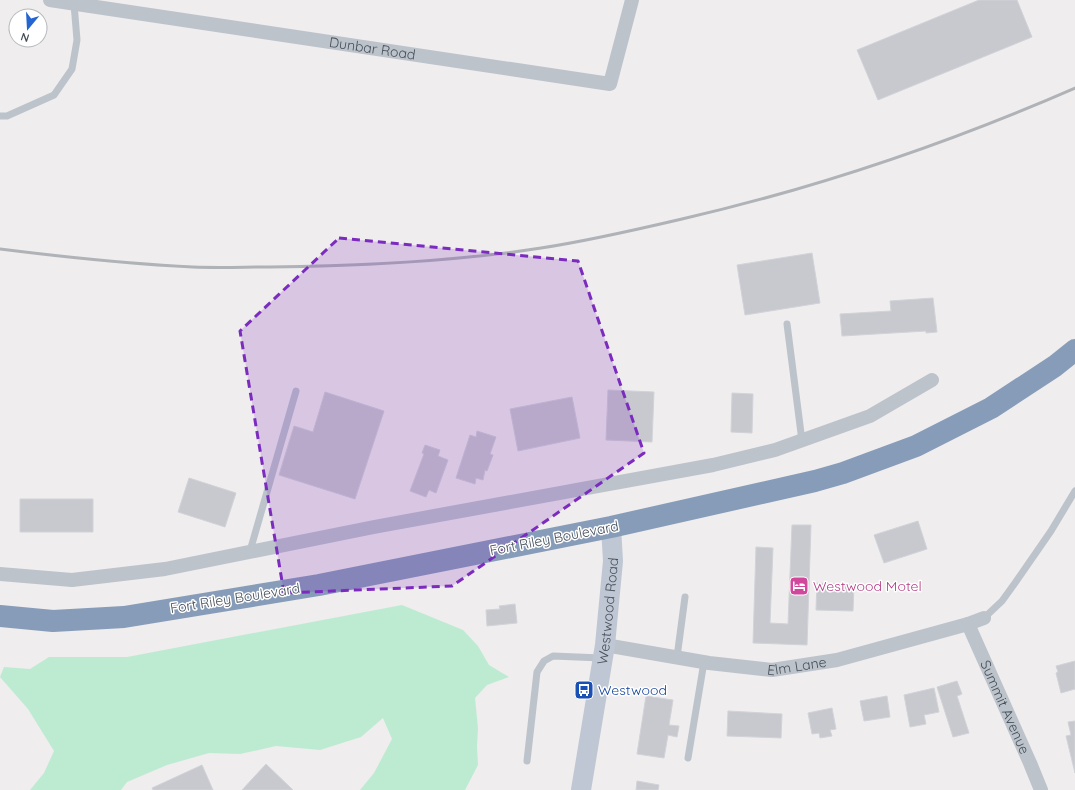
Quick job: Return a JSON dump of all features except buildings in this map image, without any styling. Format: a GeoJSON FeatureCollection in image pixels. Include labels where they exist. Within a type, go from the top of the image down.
{"type":"FeatureCollection","features":[{"type":"Feature","properties":{"kind":"highway","name":"Fort Riley Boulevard"},"geometry":{"type":"LineString","coordinates":[[0,616],[53,621],[124,617],[319,585],[611,527],[815,481],[843,474],[909,449],[991,408],[1055,366],[1075,350]]}},
{"type":"Feature","properties":{"kind":"street","name":"Dunbar Road"},"geometry":{"type":"LineString","coordinates":[[50,0],[610,84],[632,0]]}},
{"type":"Feature","properties":{"kind":"street"},"geometry":{"type":"LineString","coordinates":[[0,574],[72,580],[165,568],[713,465],[775,450],[870,416],[932,380]]}},
{"type":"Feature","properties":{"kind":"street","name":"Westwood Road"},"geometry":{"type":"LineString","coordinates":[[581,790],[604,652],[613,561],[611,527]]}},
{"type":"Feature","properties":{"kind":"street","name":"Elm Lane"},"geometry":{"type":"LineString","coordinates":[[604,652],[677,657],[704,662],[772,670],[837,660],[968,624],[984,618]]}},
{"type":"Feature","properties":{"kind":"street","name":"Summit Avenue"},"geometry":{"type":"LineString","coordinates":[[968,624],[1041,790]]}},
{"type":"Feature","properties":{"kind":"lane"},"geometry":{"type":"LineString","coordinates":[[0,116],[6,116],[54,95],[72,68],[77,40],[74,4]]}},
{"type":"Feature","properties":{"kind":"lane"},"geometry":{"type":"LineString","coordinates":[[788,324],[802,441]]}},
{"type":"Feature","properties":{"kind":"lane"},"geometry":{"type":"LineString","coordinates":[[250,551],[296,391]]}},
{"type":"Feature","properties":{"kind":"lane"},"geometry":{"type":"LineString","coordinates":[[984,618],[1002,601],[1015,583],[1051,531],[1075,491]]}},
{"type":"Feature","properties":{"kind":"lane"},"geometry":{"type":"LineString","coordinates":[[677,657],[685,597]]}},
{"type":"Feature","properties":{"kind":"lane"},"geometry":{"type":"LineString","coordinates":[[527,761],[537,672],[544,661],[552,656],[604,652]]}},
{"type":"Feature","properties":{"kind":"lane"},"geometry":{"type":"LineString","coordinates":[[688,758],[704,662]]}},
{"type":"Feature","properties":{"kind":"highlighted area"},"geometry":{"type":"Polygon","coordinates":[[[339,238],[578,261],[644,453],[452,586],[284,593],[240,331],[339,238]]]}},
{"type":"Feature","properties":{"kind":"green space"},"geometry":{"type":"Polygon","coordinates":[[[402,605],[463,630],[478,646],[489,665],[509,677],[487,685],[475,698],[478,728],[478,765],[465,790],[360,790],[374,773],[392,739],[383,718],[361,737],[320,750],[276,746],[240,754],[209,753],[167,765],[127,782],[121,790],[30,790],[44,773],[54,751],[28,709],[0,677],[4,667],[30,669],[49,657],[127,657],[402,605]]]}},
{"type":"Feature","properties":{"kind":"railway"},"geometry":{"type":"LineString","coordinates":[[0,249],[169,266],[222,267],[338,266],[440,260],[541,248],[594,239],[682,219],[782,193],[931,145],[1075,88]]}},
{"type":"Feature","properties":{"kind":"place","name":"Westwood Motel"},"geometry":{"type":"Point","coordinates":[799,586]}},
{"type":"Feature","properties":{"kind":"place","name":"Westwood"},"geometry":{"type":"Point","coordinates":[584,690]}}]}
